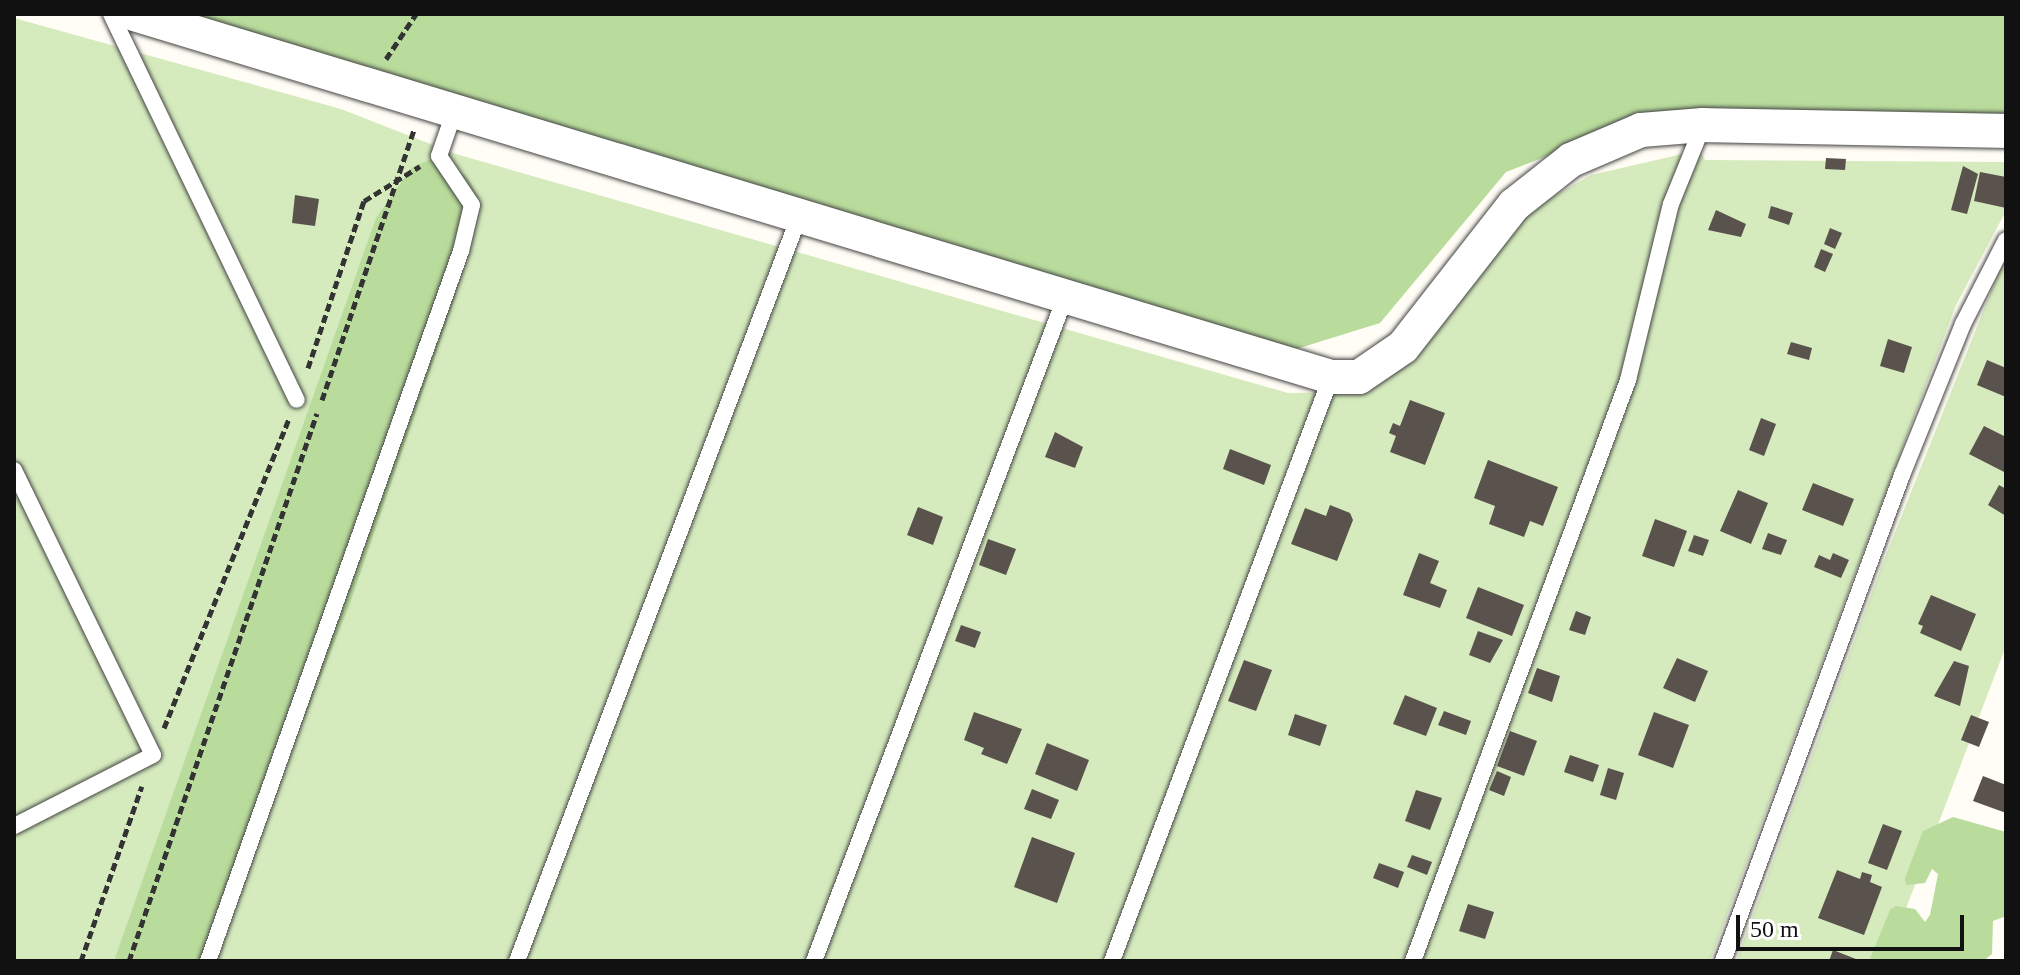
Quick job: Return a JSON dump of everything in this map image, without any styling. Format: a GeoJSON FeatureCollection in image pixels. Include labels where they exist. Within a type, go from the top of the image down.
{"type":"FeatureCollection","features":[{"type":"Feature","properties":{"kind":"street"},"geometry":{"type":"LineString","coordinates":[[134,14],[1331,377],[1359,377],[1403,347],[1514,205],[1571,160],[1641,130],[1703,125],[2006,131]]}},
{"type":"Feature","properties":{"kind":"lane"},"geometry":{"type":"LineString","coordinates":[[111,14],[297,400]]}},
{"type":"Feature","properties":{"kind":"lane"},"geometry":{"type":"LineString","coordinates":[[208,961],[461,251],[472,205],[439,156],[440,105]]}},
{"type":"Feature","properties":{"kind":"lane"},"geometry":{"type":"LineString","coordinates":[[1413,961],[1628,380],[1647,319],[1671,204],[1703,125]]}},
{"type":"Feature","properties":{"kind":"lane"},"geometry":{"type":"LineString","coordinates":[[517,961],[800,214]]}},
{"type":"Feature","properties":{"kind":"lane"},"geometry":{"type":"LineString","coordinates":[[1723,961],[1902,475],[1963,324],[2006,240]]}},
{"type":"Feature","properties":{"kind":"lane"},"geometry":{"type":"LineString","coordinates":[[814,961],[1066,295]]}},
{"type":"Feature","properties":{"kind":"lane"},"geometry":{"type":"LineString","coordinates":[[1112,961],[1331,377]]}},
{"type":"Feature","properties":{"kind":"lane"},"geometry":{"type":"LineString","coordinates":[[14,470],[153,755],[14,826]]}},
{"type":"Feature","properties":{"kind":"path"},"geometry":{"type":"LineString","coordinates":[[378,86],[386,59],[416,14]]}},
{"type":"Feature","properties":{"kind":"path"},"geometry":{"type":"LineString","coordinates":[[129,961],[397,179],[440,105]]}},
{"type":"Feature","properties":{"kind":"path"},"geometry":{"type":"LineString","coordinates":[[81,961],[153,755],[297,400],[364,201],[439,156]]}},
{"type":"Feature","properties":{"kind":"green space"},"geometry":{"type":"Polygon","coordinates":[[[160,14],[2006,14],[2006,118],[1650,116],[1506,172],[1380,323],[1293,350],[160,14]]]}},
{"type":"Feature","properties":{"kind":"green space"},"geometry":{"type":"Polygon","coordinates":[[[14,18],[341,109],[456,154],[1288,393],[1351,392],[1520,215],[1591,175],[1700,150],[1705,160],[2006,162],[2006,211],[1956,305],[1710,961],[14,961],[14,18]]]}},
{"type":"Feature","properties":{"kind":"green space"},"geometry":{"type":"Polygon","coordinates":[[[439,156],[468,178],[481,204],[454,301],[349,606],[208,961],[114,961],[376,218],[412,167],[439,156]]]}},
{"type":"Feature","properties":{"kind":"green space"},"geometry":{"type":"Polygon","coordinates":[[[2006,254],[2006,646],[1886,961],[1736,961],[1882,565],[2006,254]]]}},
{"type":"Feature","properties":{"kind":"green space"},"geometry":{"type":"Polygon","coordinates":[[[1953,817],[2006,832],[2006,916],[1993,921],[1992,954],[1983,961],[1869,961],[1890,910],[1896,906],[1915,909],[1925,922],[1930,915],[1938,874],[1932,869],[1925,883],[1906,885],[1905,878],[1923,831],[1953,817]]]}},
{"type":"Feature","properties":{"kind":"building"},"geometry":{"type":"Polygon","coordinates":[[[1826,158],[1846,159],[1845,170],[1825,169],[1826,158]]]}},
{"type":"Feature","properties":{"kind":"building"},"geometry":{"type":"Polygon","coordinates":[[[1963,166],[1978,174],[1967,214],[1951,210],[1963,166]]]}},
{"type":"Feature","properties":{"kind":"building"},"geometry":{"type":"Polygon","coordinates":[[[1980,172],[2006,177],[2006,208],[1974,201],[1980,172]]]}},
{"type":"Feature","properties":{"kind":"building"},"geometry":{"type":"Polygon","coordinates":[[[295,195],[319,199],[315,226],[292,223],[295,195]]]}},
{"type":"Feature","properties":{"kind":"building"},"geometry":{"type":"Polygon","coordinates":[[[1771,206],[1793,213],[1789,225],[1768,218],[1771,206]]]}},
{"type":"Feature","properties":{"kind":"building"},"geometry":{"type":"Polygon","coordinates":[[[1716,210],[1746,224],[1741,237],[1708,230],[1716,210]]]}},
{"type":"Feature","properties":{"kind":"building"},"geometry":{"type":"Polygon","coordinates":[[[1830,228],[1842,233],[1835,249],[1824,244],[1830,228]]]}},
{"type":"Feature","properties":{"kind":"building"},"geometry":{"type":"Polygon","coordinates":[[[1821,249],[1833,254],[1825,272],[1814,267],[1821,249]]]}},
{"type":"Feature","properties":{"kind":"building"},"geometry":{"type":"Polygon","coordinates":[[[1888,339],[1912,347],[1904,373],[1880,366],[1888,339]]]}},
{"type":"Feature","properties":{"kind":"building"},"geometry":{"type":"Polygon","coordinates":[[[1791,342],[1812,348],[1809,360],[1787,354],[1791,342]]]}},
{"type":"Feature","properties":{"kind":"building"},"geometry":{"type":"Polygon","coordinates":[[[1987,360],[2006,368],[2006,397],[1977,385],[1987,360]]]}},
{"type":"Feature","properties":{"kind":"building"},"geometry":{"type":"Polygon","coordinates":[[[1410,400],[1445,413],[1425,465],[1390,452],[1396,436],[1389,433],[1393,423],[1400,426],[1410,400]]]}},
{"type":"Feature","properties":{"kind":"building"},"geometry":{"type":"Polygon","coordinates":[[[1761,418],[1776,424],[1764,456],[1749,450],[1761,418]]]}},
{"type":"Feature","properties":{"kind":"building"},"geometry":{"type":"Polygon","coordinates":[[[1984,426],[2006,437],[2006,473],[1969,454],[1984,426]]]}},
{"type":"Feature","properties":{"kind":"building"},"geometry":{"type":"Polygon","coordinates":[[[1055,432],[1083,447],[1075,468],[1045,457],[1055,432]]]}},
{"type":"Feature","properties":{"kind":"building"},"geometry":{"type":"Polygon","coordinates":[[[1230,449],[1271,465],[1264,485],[1223,469],[1230,449]]]}},
{"type":"Feature","properties":{"kind":"building"},"geometry":{"type":"Polygon","coordinates":[[[1488,460],[1558,487],[1543,526],[1530,521],[1524,537],[1489,524],[1495,506],[1474,498],[1488,460]]]}},
{"type":"Feature","properties":{"kind":"building"},"geometry":{"type":"Polygon","coordinates":[[[1813,483],[1854,499],[1843,526],[1802,510],[1813,483]]]}},
{"type":"Feature","properties":{"kind":"building"},"geometry":{"type":"Polygon","coordinates":[[[1999,485],[2006,489],[2006,516],[1988,505],[1999,485]]]}},
{"type":"Feature","properties":{"kind":"building"},"geometry":{"type":"Polygon","coordinates":[[[1738,490],[1768,503],[1751,544],[1720,531],[1738,490]]]}},
{"type":"Feature","properties":{"kind":"building"},"geometry":{"type":"Polygon","coordinates":[[[1330,505],[1350,513],[1353,520],[1337,561],[1291,544],[1305,508],[1326,516],[1330,505]]]}},
{"type":"Feature","properties":{"kind":"building"},"geometry":{"type":"Polygon","coordinates":[[[918,507],[943,517],[933,545],[907,535],[918,507]]]}},
{"type":"Feature","properties":{"kind":"building"},"geometry":{"type":"Polygon","coordinates":[[[1655,519],[1687,531],[1674,567],[1642,556],[1655,519]]]}},
{"type":"Feature","properties":{"kind":"building"},"geometry":{"type":"Polygon","coordinates":[[[1768,533],[1787,540],[1781,555],[1762,549],[1768,533]]]}},
{"type":"Feature","properties":{"kind":"building"},"geometry":{"type":"Polygon","coordinates":[[[1694,535],[1709,540],[1703,556],[1688,551],[1694,535]]]}},
{"type":"Feature","properties":{"kind":"building"},"geometry":{"type":"Polygon","coordinates":[[[988,539],[1016,549],[1006,575],[979,565],[988,539]]]}},
{"type":"Feature","properties":{"kind":"building"},"geometry":{"type":"Polygon","coordinates":[[[1419,553],[1439,561],[1430,583],[1447,590],[1440,608],[1403,595],[1419,553]]]}},
{"type":"Feature","properties":{"kind":"building"},"geometry":{"type":"Polygon","coordinates":[[[1833,553],[1849,560],[1841,578],[1814,567],[1819,555],[1830,560],[1833,553]]]}},
{"type":"Feature","properties":{"kind":"building"},"geometry":{"type":"Polygon","coordinates":[[[1478,587],[1524,605],[1512,636],[1466,618],[1478,587]]]}},
{"type":"Feature","properties":{"kind":"building"},"geometry":{"type":"Polygon","coordinates":[[[1931,595],[1976,614],[1961,651],[1920,633],[1923,626],[1918,624],[1931,595]]]}},
{"type":"Feature","properties":{"kind":"building"},"geometry":{"type":"Polygon","coordinates":[[[1576,611],[1591,617],[1585,635],[1569,630],[1576,611]]]}},
{"type":"Feature","properties":{"kind":"building"},"geometry":{"type":"Polygon","coordinates":[[[961,625],[981,632],[975,648],[955,641],[961,625]]]}},
{"type":"Feature","properties":{"kind":"building"},"geometry":{"type":"Polygon","coordinates":[[[1478,631],[1503,640],[1490,663],[1469,655],[1478,631]]]}},
{"type":"Feature","properties":{"kind":"building"},"geometry":{"type":"Polygon","coordinates":[[[1677,658],[1708,671],[1695,702],[1663,688],[1677,658]]]}},
{"type":"Feature","properties":{"kind":"building"},"geometry":{"type":"Polygon","coordinates":[[[1244,660],[1272,670],[1256,711],[1228,701],[1244,660]]]}},
{"type":"Feature","properties":{"kind":"building"},"geometry":{"type":"Polygon","coordinates":[[[1954,661],[1969,666],[1960,706],[1934,696],[1954,661]]]}},
{"type":"Feature","properties":{"kind":"building"},"geometry":{"type":"Polygon","coordinates":[[[1537,668],[1560,676],[1552,702],[1528,693],[1537,668]]]}},
{"type":"Feature","properties":{"kind":"building"},"geometry":{"type":"Polygon","coordinates":[[[1405,695],[1437,708],[1426,736],[1393,724],[1405,695]]]}},
{"type":"Feature","properties":{"kind":"building"},"geometry":{"type":"Polygon","coordinates":[[[1444,711],[1471,721],[1466,735],[1438,725],[1444,711]]]}},
{"type":"Feature","properties":{"kind":"building"},"geometry":{"type":"Polygon","coordinates":[[[974,712],[1022,729],[1007,764],[981,754],[984,748],[964,740],[974,712]]]}},
{"type":"Feature","properties":{"kind":"building"},"geometry":{"type":"Polygon","coordinates":[[[1654,712],[1689,725],[1673,768],[1638,755],[1654,712]]]}},
{"type":"Feature","properties":{"kind":"building"},"geometry":{"type":"Polygon","coordinates":[[[1295,714],[1327,725],[1320,746],[1288,735],[1295,714]]]}},
{"type":"Feature","properties":{"kind":"building"},"geometry":{"type":"Polygon","coordinates":[[[1971,715],[1989,722],[1979,747],[1961,740],[1971,715]]]}},
{"type":"Feature","properties":{"kind":"building"},"geometry":{"type":"Polygon","coordinates":[[[1510,731],[1537,741],[1524,776],[1497,766],[1510,731]]]}},
{"type":"Feature","properties":{"kind":"building"},"geometry":{"type":"Polygon","coordinates":[[[1047,743],[1089,760],[1077,791],[1035,774],[1047,743]]]}},
{"type":"Feature","properties":{"kind":"building"},"geometry":{"type":"Polygon","coordinates":[[[1570,755],[1599,765],[1593,782],[1564,772],[1570,755]]]}},
{"type":"Feature","properties":{"kind":"building"},"geometry":{"type":"Polygon","coordinates":[[[1608,768],[1624,773],[1616,800],[1600,795],[1608,768]]]}},
{"type":"Feature","properties":{"kind":"building"},"geometry":{"type":"Polygon","coordinates":[[[1497,771],[1511,777],[1504,796],[1489,790],[1497,771]]]}},
{"type":"Feature","properties":{"kind":"building"},"geometry":{"type":"Polygon","coordinates":[[[1983,776],[2006,785],[2006,813],[1973,801],[1983,776]]]}},
{"type":"Feature","properties":{"kind":"building"},"geometry":{"type":"Polygon","coordinates":[[[1032,789],[1059,800],[1051,819],[1024,809],[1032,789]]]}},
{"type":"Feature","properties":{"kind":"building"},"geometry":{"type":"Polygon","coordinates":[[[1416,790],[1442,798],[1430,830],[1405,821],[1416,790]]]}},
{"type":"Feature","properties":{"kind":"building"},"geometry":{"type":"Polygon","coordinates":[[[1883,824],[1902,831],[1887,870],[1868,863],[1883,824]]]}},
{"type":"Feature","properties":{"kind":"building"},"geometry":{"type":"Polygon","coordinates":[[[1032,837],[1075,853],[1057,903],[1014,887],[1032,837]]]}},
{"type":"Feature","properties":{"kind":"building"},"geometry":{"type":"Polygon","coordinates":[[[1412,855],[1432,862],[1427,875],[1407,867],[1412,855]]]}},
{"type":"Feature","properties":{"kind":"building"},"geometry":{"type":"Polygon","coordinates":[[[1379,863],[1404,872],[1398,888],[1373,878],[1379,863]]]}},
{"type":"Feature","properties":{"kind":"building"},"geometry":{"type":"Polygon","coordinates":[[[1837,870],[1860,879],[1862,872],[1872,875],[1870,882],[1882,887],[1864,935],[1818,918],[1837,870]]]}},
{"type":"Feature","properties":{"kind":"building"},"geometry":{"type":"Polygon","coordinates":[[[1468,904],[1494,912],[1485,939],[1459,931],[1468,904]]]}},
{"type":"Feature","properties":{"kind":"building"},"geometry":{"type":"Polygon","coordinates":[[[1833,950],[1861,961],[1829,961],[1833,950]]]}}]}
